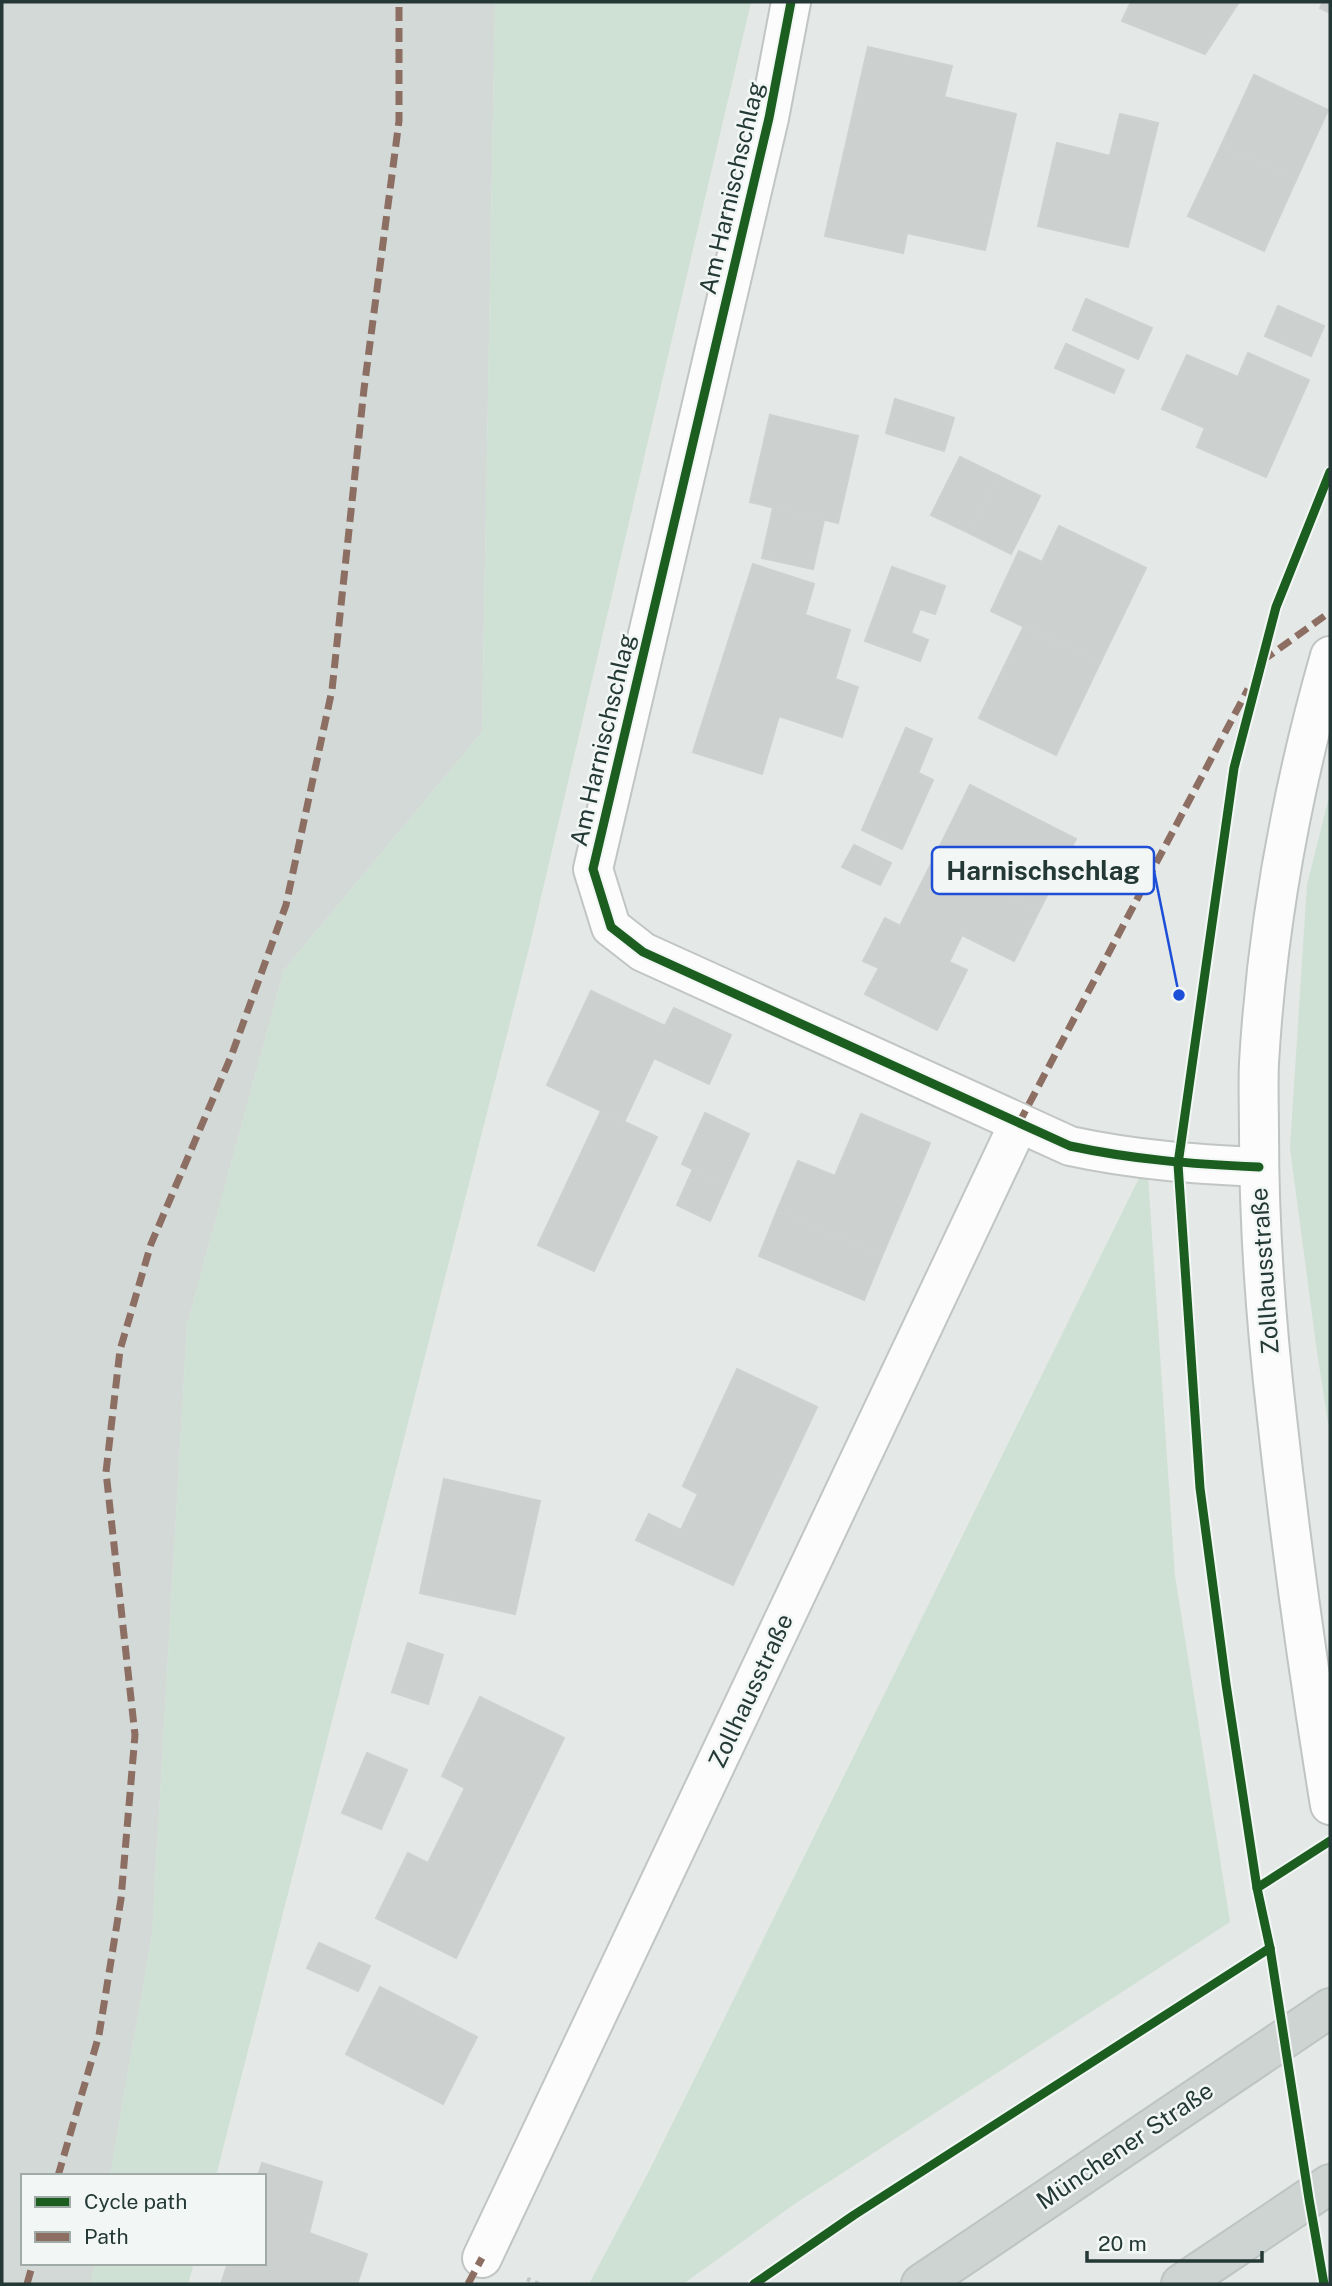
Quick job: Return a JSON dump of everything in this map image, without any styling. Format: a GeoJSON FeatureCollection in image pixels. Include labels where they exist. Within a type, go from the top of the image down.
{"type":"FeatureCollection","features":[{"type":"Feature","properties":{"kind":"main road","name":"Münchener Straße"},"geometry":{"type":"LineString","coordinates":[[921,2284],[1330,2008]]}},
{"type":"Feature","properties":{"kind":"main road"},"geometry":{"type":"LineString","coordinates":[[1181,2284],[1330,2184]]}},
{"type":"Feature","properties":{"kind":"street","name":"Am Harnischschlag"},"geometry":{"type":"LineString","coordinates":[[791,2],[769,118],[593,869],[611,927],[643,952],[1070,1146],[1178,1164],[1259,1167]]}},
{"type":"Feature","properties":{"kind":"street","name":"Zollhausstraße"},"geometry":{"type":"LineString","coordinates":[[1330,656],[1295,793],[1270,937],[1259,1066],[1259,1167],[1268,1335],[1282,1470],[1330,1805]]}},
{"type":"Feature","properties":{"kind":"street","name":"Zollhausstraße"},"geometry":{"type":"LineString","coordinates":[[482,2258],[1019,1123]]}},
{"type":"Feature","properties":{"kind":"shaded area"},"geometry":{"type":"Polygon","coordinates":[[[2,2],[495,2],[482,732],[284,970],[187,1325],[152,1935],[110,2174],[21,2174],[21,2265],[95,2265],[91,2284],[2,2284],[2,2]]]}},
{"type":"Feature","properties":{"kind":"green space"},"geometry":{"type":"Polygon","coordinates":[[[495,2],[751,2],[530,944],[217,2174],[110,2174],[152,1935],[187,1325],[284,970],[482,732],[495,2]]]}},
{"type":"Feature","properties":{"kind":"green space"},"geometry":{"type":"Polygon","coordinates":[[[1330,793],[1330,1435],[1290,1148],[1307,885],[1330,793]]]}},
{"type":"Feature","properties":{"kind":"green space"},"geometry":{"type":"Polygon","coordinates":[[[1147,1162],[1175,1576],[1230,1922],[796,2203],[683,2284],[589,2284],[648,2173],[1147,1162]]]}},
{"type":"Feature","properties":{"kind":"green space"},"geometry":{"type":"Polygon","coordinates":[[[95,2265],[193,2265],[188,2284],[91,2284],[95,2265]]]}},
{"type":"Feature","properties":{"kind":"building"},"geometry":{"type":"Polygon","coordinates":[[[1131,2],[1239,2],[1205,54],[1122,21],[1131,2]]]}},
{"type":"Feature","properties":{"kind":"building"},"geometry":{"type":"Polygon","coordinates":[[[1323,2],[1330,2],[1330,13],[1320,8],[1323,2]]]}},
{"type":"Feature","properties":{"kind":"building"},"geometry":{"type":"Polygon","coordinates":[[[868,47],[952,66],[944,97],[1016,114],[985,250],[907,233],[903,253],[825,236],[868,47]]]}},
{"type":"Feature","properties":{"kind":"building"},"geometry":{"type":"Polygon","coordinates":[[[1254,75],[1328,110],[1296,180],[1221,146],[1254,75]]]}},
{"type":"Feature","properties":{"kind":"building"},"geometry":{"type":"Polygon","coordinates":[[[1120,114],[1158,123],[1128,247],[1038,226],[1057,143],[1110,156],[1120,114]]]}},
{"type":"Feature","properties":{"kind":"building"},"geometry":{"type":"Polygon","coordinates":[[[1221,146],[1296,180],[1264,251],[1188,216],[1221,146]]]}},
{"type":"Feature","properties":{"kind":"building"},"geometry":{"type":"Polygon","coordinates":[[[1086,299],[1152,328],[1138,359],[1073,330],[1086,299]]]}},
{"type":"Feature","properties":{"kind":"building"},"geometry":{"type":"Polygon","coordinates":[[[1278,306],[1324,326],[1311,356],[1265,336],[1278,306]]]}},
{"type":"Feature","properties":{"kind":"building"},"geometry":{"type":"Polygon","coordinates":[[[1066,344],[1124,370],[1114,393],[1055,368],[1066,344]]]}},
{"type":"Feature","properties":{"kind":"building"},"geometry":{"type":"Polygon","coordinates":[[[1248,353],[1309,380],[1266,477],[1197,447],[1205,428],[1162,409],[1187,355],[1238,377],[1248,353]]]}},
{"type":"Feature","properties":{"kind":"building"},"geometry":{"type":"Polygon","coordinates":[[[895,399],[954,418],[944,451],[886,433],[895,399]]]}},
{"type":"Feature","properties":{"kind":"building"},"geometry":{"type":"Polygon","coordinates":[[[770,415],[858,436],[838,523],[750,502],[770,415]]]}},
{"type":"Feature","properties":{"kind":"building"},"geometry":{"type":"Polygon","coordinates":[[[960,457],[999,476],[971,534],[931,515],[960,457]]]}},
{"type":"Feature","properties":{"kind":"building"},"geometry":{"type":"Polygon","coordinates":[[[999,476],[1040,496],[1011,554],[971,534],[999,476]]]}},
{"type":"Feature","properties":{"kind":"building"},"geometry":{"type":"Polygon","coordinates":[[[773,508],[824,520],[813,569],[762,558],[773,508]]]}},
{"type":"Feature","properties":{"kind":"building"},"geometry":{"type":"Polygon","coordinates":[[[1059,526],[1146,568],[1100,663],[991,611],[1019,551],[1042,562],[1059,526]]]}},
{"type":"Feature","properties":{"kind":"building"},"geometry":{"type":"Polygon","coordinates":[[[753,564],[814,584],[805,615],[850,630],[835,679],[858,687],[842,737],[779,716],[762,774],[693,752],[753,564]]]}},
{"type":"Feature","properties":{"kind":"building"},"geometry":{"type":"Polygon","coordinates":[[[892,567],[945,586],[935,614],[920,609],[911,633],[928,640],[920,661],[865,641],[892,567]]]}},
{"type":"Feature","properties":{"kind":"building"},"geometry":{"type":"Polygon","coordinates":[[[1024,626],[1100,663],[1056,755],[979,718],[1024,626]]]}},
{"type":"Feature","properties":{"kind":"building"},"geometry":{"type":"Polygon","coordinates":[[[906,728],[932,739],[918,773],[933,780],[902,849],[862,830],[906,728]]]}},
{"type":"Feature","properties":{"kind":"building"},"geometry":{"type":"Polygon","coordinates":[[[970,785],[1076,839],[1039,911],[934,858],[970,785]]]}},
{"type":"Feature","properties":{"kind":"building"},"geometry":{"type":"Polygon","coordinates":[[[854,845],[891,863],[880,885],[842,867],[854,845]]]}},
{"type":"Feature","properties":{"kind":"building"},"geometry":{"type":"Polygon","coordinates":[[[934,858],[1039,911],[1014,961],[962,935],[949,962],[967,970],[937,1030],[865,994],[879,968],[863,961],[885,918],[900,926],[934,858]]]}},
{"type":"Feature","properties":{"kind":"building"},"geometry":{"type":"Polygon","coordinates":[[[591,991],[665,1026],[674,1008],[731,1035],[709,1084],[654,1058],[624,1122],[547,1085],[591,991]]]}},
{"type":"Feature","properties":{"kind":"building"},"geometry":{"type":"Polygon","coordinates":[[[601,1111],[657,1137],[594,1271],[538,1245],[601,1111]]]}},
{"type":"Feature","properties":{"kind":"building"},"geometry":{"type":"Polygon","coordinates":[[[705,1113],[749,1134],[726,1185],[682,1164],[705,1113]]]}},
{"type":"Feature","properties":{"kind":"building"},"geometry":{"type":"Polygon","coordinates":[[[861,1114],[930,1143],[882,1256],[777,1211],[798,1161],[835,1176],[861,1114]]]}},
{"type":"Feature","properties":{"kind":"building"},"geometry":{"type":"Polygon","coordinates":[[[693,1169],[726,1185],[710,1221],[677,1205],[693,1169]]]}},
{"type":"Feature","properties":{"kind":"building"},"geometry":{"type":"Polygon","coordinates":[[[777,1211],[882,1256],[864,1300],[759,1256],[777,1211]]]}},
{"type":"Feature","properties":{"kind":"building"},"geometry":{"type":"Polygon","coordinates":[[[737,1369],[817,1407],[733,1585],[636,1540],[649,1514],[681,1530],[698,1494],[683,1486],[737,1369]]]}},
{"type":"Feature","properties":{"kind":"building"},"geometry":{"type":"Polygon","coordinates":[[[444,1479],[540,1501],[515,1614],[420,1593],[444,1479]]]}},
{"type":"Feature","properties":{"kind":"building"},"geometry":{"type":"Polygon","coordinates":[[[408,1643],[443,1655],[428,1704],[392,1692],[408,1643]]]}},
{"type":"Feature","properties":{"kind":"building"},"geometry":{"type":"Polygon","coordinates":[[[480,1697],[564,1738],[456,1958],[376,1918],[408,1853],[428,1863],[465,1788],[442,1776],[480,1697]]]}},
{"type":"Feature","properties":{"kind":"building"},"geometry":{"type":"Polygon","coordinates":[[[367,1753],[407,1770],[381,1829],[342,1813],[367,1753]]]}},
{"type":"Feature","properties":{"kind":"building"},"geometry":{"type":"Polygon","coordinates":[[[319,1943],[370,1966],[358,1991],[307,1968],[319,1943]]]}},
{"type":"Feature","properties":{"kind":"building"},"geometry":{"type":"Polygon","coordinates":[[[380,1987],[477,2037],[443,2104],[346,2054],[380,1987]]]}},
{"type":"Feature","properties":{"kind":"building"},"geometry":{"type":"Polygon","coordinates":[[[262,2163],[322,2182],[309,2233],[367,2254],[357,2284],[221,2284],[227,2265],[266,2265],[266,2174],[259,2174],[262,2163]]]}},
{"type":"Feature","properties":{"kind":"marked path"},"geometry":{"type":"LineString","coordinates":[[59,2174],[99,2035],[121,1899],[135,1735],[106,1472],[120,1350],[151,1244],[232,1054],[286,905],[332,690],[364,389],[399,121],[399,2]]}},
{"type":"Feature","properties":{"kind":"marked path"},"geometry":{"type":"LineString","coordinates":[[1262,661],[1330,612]]}},
{"type":"Feature","properties":{"kind":"marked path"},"geometry":{"type":"LineString","coordinates":[[1019,1123],[1248,689]]}},
{"type":"Feature","properties":{"kind":"marked path"},"geometry":{"type":"LineString","coordinates":[[468,2284],[482,2258]]}},
{"type":"Feature","properties":{"kind":"marked path"},"geometry":{"type":"LineString","coordinates":[[27,2284],[32,2265]]}},
{"type":"Feature","properties":{"kind":"cycle path"},"geometry":{"type":"LineString","coordinates":[[791,2],[769,118],[593,869],[611,927],[643,952],[1070,1146],[1164,1161],[1259,1167]]}},
{"type":"Feature","properties":{"kind":"cycle path"},"geometry":{"type":"LineString","coordinates":[[1257,1888],[1200,1488],[1178,1164],[1234,768],[1276,607],[1330,472]]}},
{"type":"Feature","properties":{"kind":"cycle path"},"geometry":{"type":"LineString","coordinates":[[754,2284],[854,2215],[1270,1948],[1257,1888],[1330,1841]]}},
{"type":"Feature","properties":{"kind":"cycle path"},"geometry":{"type":"LineString","coordinates":[[1270,1948],[1324,2284]]}},
{"type":"Feature","properties":{"kind":"place","name":"Harnischschlag"},"geometry":{"type":"Point","coordinates":[1179,995]}}]}
